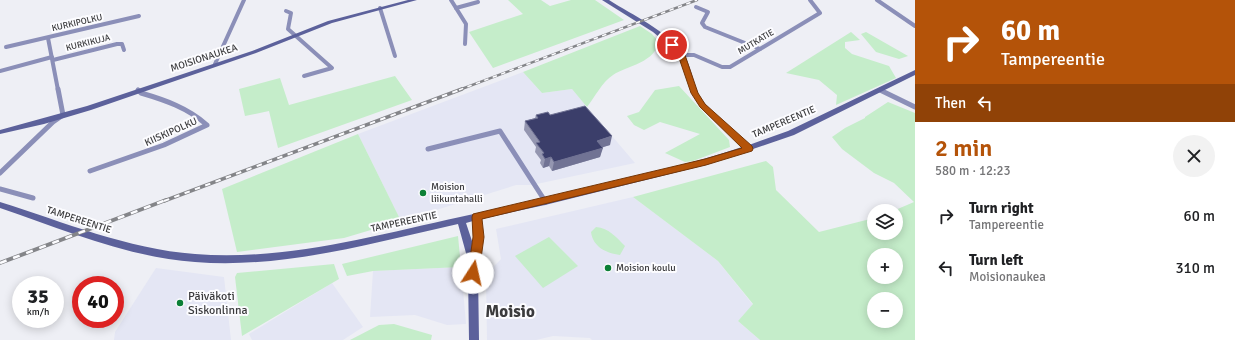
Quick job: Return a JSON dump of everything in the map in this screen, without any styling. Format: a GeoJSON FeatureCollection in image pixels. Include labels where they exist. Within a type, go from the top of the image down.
{"type":"FeatureCollection","features":[{"type":"Feature","properties":{"kind":"main road","name":"MOISIONAUKEA"},"geometry":{"type":"LineString","coordinates":[[0,132],[63,116],[268,46],[330,22],[405,1],[414,0]]}},
{"type":"Feature","properties":{"kind":"main road"},"geometry":{"type":"LineString","coordinates":[[604,0],[664,38],[681,55],[694,93],[703,106],[749,149]]}},
{"type":"Feature","properties":{"kind":"main road","name":"TAMPEREENTIE"},"geometry":{"type":"LineString","coordinates":[[0,205],[99,239],[146,251],[195,258],[246,259],[325,250],[545,202],[706,162],[749,149],[791,133],[915,72]]}},
{"type":"Feature","properties":{"kind":"main road"},"geometry":{"type":"LineString","coordinates":[[474,340],[474,265],[478,237],[477,217]]}},
{"type":"Feature","properties":{"kind":"main road"},"geometry":{"type":"LineString","coordinates":[[461,220],[474,265]]}},
{"type":"Feature","properties":{"kind":"street"},"geometry":{"type":"LineString","coordinates":[[215,64],[244,0]]}},
{"type":"Feature","properties":{"kind":"street"},"geometry":{"type":"LineString","coordinates":[[451,0],[466,24],[465,44]]}},
{"type":"Feature","properties":{"kind":"street","name":"MUTKATIE"},"geometry":{"type":"LineString","coordinates":[[681,55],[698,56],[726,68],[820,13],[810,0]]}},
{"type":"Feature","properties":{"kind":"street"},"geometry":{"type":"LineString","coordinates":[[877,0],[915,26]]}},
{"type":"Feature","properties":{"kind":"street"},"geometry":{"type":"LineString","coordinates":[[456,8],[478,2]]}},
{"type":"Feature","properties":{"kind":"street"},"geometry":{"type":"LineString","coordinates":[[696,7],[708,12],[702,23],[705,27],[760,49]]}},
{"type":"Feature","properties":{"kind":"street"},"geometry":{"type":"LineString","coordinates":[[380,8],[395,56]]}},
{"type":"Feature","properties":{"kind":"street"},"geometry":{"type":"LineString","coordinates":[[286,11],[291,13],[288,29],[293,36],[314,50],[332,68],[304,76]]}},
{"type":"Feature","properties":{"kind":"street","name":"KURKIPOLKU"},"geometry":{"type":"LineString","coordinates":[[63,116],[48,38],[139,16]]}},
{"type":"Feature","properties":{"kind":"street"},"geometry":{"type":"LineString","coordinates":[[909,23],[915,22]]}},
{"type":"Feature","properties":{"kind":"street"},"geometry":{"type":"LineString","coordinates":[[6,47],[45,37],[48,38]]}},
{"type":"Feature","properties":{"kind":"street","name":"KURKIKUJA"},"geometry":{"type":"LineString","coordinates":[[52,59],[117,44],[122,44],[124,50]]}},
{"type":"Feature","properties":{"kind":"street"},"geometry":{"type":"LineString","coordinates":[[0,71],[52,59]]}},
{"type":"Feature","properties":{"kind":"street","name":"KIISKIPOLKU"},"geometry":{"type":"LineString","coordinates":[[90,171],[143,154],[173,142],[207,125],[166,100],[141,93],[138,90]]}},
{"type":"Feature","properties":{"kind":"street"},"geometry":{"type":"LineString","coordinates":[[880,90],[915,107]]}},
{"type":"Feature","properties":{"kind":"street"},"geometry":{"type":"LineString","coordinates":[[0,173],[53,122],[63,116]]}},
{"type":"Feature","properties":{"kind":"street"},"geometry":{"type":"LineString","coordinates":[[428,149],[500,131],[545,202]]}},
{"type":"Feature","properties":{"kind":"street"},"geometry":{"type":"LineString","coordinates":[[0,188],[33,198]]}},
{"type":"Feature","properties":{"kind":"shaded area"},"geometry":{"type":"Polygon","coordinates":[[[523,72],[542,93],[572,89],[635,163],[532,185],[516,185],[401,221],[358,134],[523,72]]]}},
{"type":"Feature","properties":{"kind":"shaded area","name":"Moision koulu"},"geometry":{"type":"Polygon","coordinates":[[[633,197],[718,261],[753,305],[738,321],[760,340],[592,340],[590,338],[553,336],[536,340],[487,340],[486,274],[501,259],[496,229],[633,197]]]}},
{"type":"Feature","properties":{"kind":"shaded area"},"geometry":{"type":"Polygon","coordinates":[[[461,267],[466,324],[447,325],[415,315],[370,317],[373,271],[461,267]]]}},
{"type":"Feature","properties":{"kind":"shaded area","name":"Päiväkoti Siskonlinna"},"geometry":{"type":"Polygon","coordinates":[[[156,268],[224,277],[231,340],[114,340],[115,332],[118,328],[124,328],[124,318],[156,268]]]}},
{"type":"Feature","properties":{"kind":"shaded area"},"geometry":{"type":"Polygon","coordinates":[[[332,283],[363,327],[343,340],[252,340],[249,334],[332,283]]]}},
{"type":"Feature","properties":{"kind":"green space"},"geometry":{"type":"Polygon","coordinates":[[[508,0],[541,0],[550,6],[571,0],[595,0],[624,20],[493,68],[469,32],[523,14],[508,0]]]}},
{"type":"Feature","properties":{"kind":"green space"},"geometry":{"type":"Polygon","coordinates":[[[640,26],[652,34],[658,41],[653,54],[647,59],[609,78],[587,107],[572,89],[542,93],[523,72],[640,26]]]}},
{"type":"Feature","properties":{"kind":"green space"},"geometry":{"type":"Polygon","coordinates":[[[851,32],[860,40],[845,42],[845,48],[852,54],[889,66],[896,78],[836,105],[837,95],[819,80],[786,73],[851,32]]]}},
{"type":"Feature","properties":{"kind":"green space"},"geometry":{"type":"Polygon","coordinates":[[[866,32],[908,56],[899,59],[876,52],[861,34],[866,32]]]}},
{"type":"Feature","properties":{"kind":"green space"},"geometry":{"type":"Polygon","coordinates":[[[395,76],[412,100],[278,148],[269,111],[245,116],[239,89],[280,78],[289,105],[395,76]]]}},
{"type":"Feature","properties":{"kind":"green space"},"geometry":{"type":"Polygon","coordinates":[[[679,86],[729,140],[730,147],[693,161],[685,162],[665,153],[700,134],[660,122],[644,130],[634,125],[627,116],[639,112],[655,90],[679,86]]]}},
{"type":"Feature","properties":{"kind":"green space"},"geometry":{"type":"Polygon","coordinates":[[[888,102],[915,113],[915,340],[760,340],[738,321],[753,304],[718,261],[633,197],[766,161],[773,167],[776,190],[819,232],[867,220],[867,240],[903,240],[903,207],[914,202],[894,183],[874,173],[842,149],[832,137],[845,128],[865,118],[888,102]]]}},
{"type":"Feature","properties":{"kind":"green space"},"geometry":{"type":"Polygon","coordinates":[[[358,134],[401,221],[344,238],[237,252],[222,189],[358,134]]]}},
{"type":"Feature","properties":{"kind":"green space"},"geometry":{"type":"Polygon","coordinates":[[[596,227],[609,231],[625,246],[620,255],[605,251],[594,242],[591,232],[596,227]]]}},
{"type":"Feature","properties":{"kind":"green space"},"geometry":{"type":"Polygon","coordinates":[[[458,236],[461,267],[373,271],[347,276],[342,264],[458,236]]]}},
{"type":"Feature","properties":{"kind":"green space"},"geometry":{"type":"Polygon","coordinates":[[[549,237],[578,266],[543,288],[515,256],[549,237]]]}},
{"type":"Feature","properties":{"kind":"green space"},"geometry":{"type":"Polygon","coordinates":[[[334,264],[339,279],[242,336],[235,277],[237,273],[334,264]]]}},
{"type":"Feature","properties":{"kind":"green space"},"geometry":{"type":"Polygon","coordinates":[[[394,324],[432,335],[431,340],[350,340],[379,325],[394,324]]]}},
{"type":"Feature","properties":{"kind":"building"},"geometry":{"type":"Polygon","coordinates":[[[585,106],[612,136],[597,141],[603,148],[554,162],[551,157],[545,159],[542,154],[544,153],[536,143],[540,142],[525,121],[538,118],[536,115],[548,112],[550,115],[585,106]]]}},
{"type":"Feature","properties":{"kind":"railway"},"geometry":{"type":"LineString","coordinates":[[459,90],[697,0]]}},
{"type":"Feature","properties":{"kind":"railway"},"geometry":{"type":"LineString","coordinates":[[164,201],[462,89]]}},
{"type":"Feature","properties":{"kind":"railway"},"geometry":{"type":"LineString","coordinates":[[0,263],[166,200]]}},
{"type":"Feature","properties":{"kind":"place","name":"Moision liikuntahalli"},"geometry":{"type":"Point","coordinates":[423,193]}},
{"type":"Feature","properties":{"kind":"place","name":"Moision koulu"},"geometry":{"type":"Point","coordinates":[608,268]}},
{"type":"Feature","properties":{"kind":"place","name":"Päiväkoti Siskonlinna"},"geometry":{"type":"Point","coordinates":[180,303]}},
{"type":"Feature","properties":{"kind":"district","name":"Moisio"},"geometry":{"type":"Point","coordinates":[510,311]}},
{"type":"Feature","properties":{"kind":"route"},"geometry":{"type":"LineString","coordinates":[[473,273],[478,248],[477,217],[545,202],[706,162],[749,149],[703,106],[694,93],[681,55],[672,45]]}}]}
